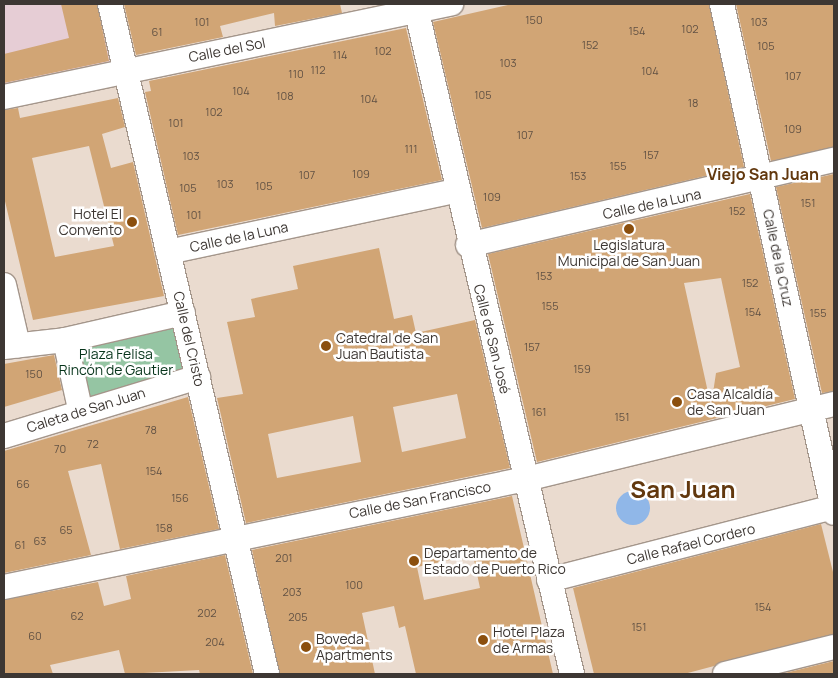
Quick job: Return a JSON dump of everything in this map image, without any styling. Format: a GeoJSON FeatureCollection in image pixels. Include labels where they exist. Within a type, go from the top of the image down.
{"type":"FeatureCollection","features":[{"type":"Feature","properties":{"kind":"street","name":"Calle del Cristo"},"geometry":{"type":"LineString","coordinates":[[110,4],[236,537],[266,674]]}},
{"type":"Feature","properties":{"kind":"street","name":"Calle del Sol"},"geometry":{"type":"LineString","coordinates":[[4,97],[416,7],[450,4]]}},
{"type":"Feature","properties":{"kind":"street","name":"Calle de la Cruz"},"geometry":{"type":"LineString","coordinates":[[722,4],[834,510]]}},
{"type":"Feature","properties":{"kind":"street","name":"Calle de San José"},"geometry":{"type":"LineString","coordinates":[[416,7],[468,245],[572,674]]}},
{"type":"Feature","properties":{"kind":"street","name":"Calle de la Luna"},"geometry":{"type":"LineString","coordinates":[[468,245],[760,181],[834,160]]}},
{"type":"Feature","properties":{"kind":"street","name":"Calle de la Luna"},"geometry":{"type":"LineString","coordinates":[[168,252],[456,191]]}},
{"type":"Feature","properties":{"kind":"street"},"geometry":{"type":"LineString","coordinates":[[4,285],[11,346],[65,340],[183,313]]}},
{"type":"Feature","properties":{"kind":"street"},"geometry":{"type":"LineString","coordinates":[[65,340],[80,409]]}},
{"type":"Feature","properties":{"kind":"street","name":"Caleta de San Juan"},"geometry":{"type":"LineString","coordinates":[[4,436],[80,409],[198,377]]}},
{"type":"Feature","properties":{"kind":"street","name":"Calle de San Francisco"},"geometry":{"type":"LineString","coordinates":[[4,586],[526,479],[834,404]]}},
{"type":"Feature","properties":{"kind":"street","name":"Calle Rafael Cordero"},"geometry":{"type":"LineString","coordinates":[[549,580],[834,510]]}},
{"type":"Feature","properties":{"kind":"street"},"geometry":{"type":"LineString","coordinates":[[725,674],[834,647]]}},
{"type":"Feature","properties":{"kind":"shaded area"},"geometry":{"type":"Polygon","coordinates":[[[4,4],[97,4],[112,67],[4,88],[4,4]]]}},
{"type":"Feature","properties":{"kind":"green space","name":"Plaza Felisa Rincón de Gautier"},"geometry":{"type":"Polygon","coordinates":[[[173,324],[184,369],[84,400],[72,344],[173,324]]]}},
{"type":"Feature","properties":{"kind":"water"},"geometry":{"type":"Polygon","coordinates":[[[633,491],[645,496],[650,508],[645,520],[633,525],[621,520],[616,508],[621,496],[633,491]]]}},
{"type":"Feature","properties":{"kind":"building"},"geometry":{"type":"Polygon","coordinates":[[[61,4],[97,4],[109,61],[4,83],[4,54],[69,38],[61,4]]]}},
{"type":"Feature","properties":{"kind":"building"},"geometry":{"type":"Polygon","coordinates":[[[124,4],[340,4],[342,13],[275,26],[274,13],[220,26],[223,37],[136,55],[124,4]]]}},
{"type":"Feature","properties":{"kind":"building"},"geometry":{"type":"Polygon","coordinates":[[[512,4],[709,4],[744,167],[482,228],[433,22],[512,4]]]}},
{"type":"Feature","properties":{"kind":"building"},"geometry":{"type":"Polygon","coordinates":[[[736,4],[834,4],[834,147],[771,161],[736,4]]]}},
{"type":"Feature","properties":{"kind":"building"},"geometry":{"type":"Polygon","coordinates":[[[406,28],[442,180],[178,235],[145,92],[151,91],[149,81],[406,28]]]}},
{"type":"Feature","properties":{"kind":"building","name":"Hotel El Convento"},"geometry":{"type":"Polygon","coordinates":[[[118,98],[125,127],[102,134],[111,168],[133,162],[164,296],[33,320],[4,197],[4,110],[18,108],[20,118],[118,98]],[[89,146],[32,158],[55,257],[114,246],[89,146]]]}},
{"type":"Feature","properties":{"kind":"building"},"geometry":{"type":"Polygon","coordinates":[[[834,174],[834,391],[822,393],[776,187],[834,174]]]}},
{"type":"Feature","properties":{"kind":"building"},"geometry":{"type":"Polygon","coordinates":[[[750,194],[795,399],[537,462],[488,254],[750,194]],[[721,278],[684,283],[711,406],[716,373],[740,367],[721,278]]]}},
{"type":"Feature","properties":{"kind":"building"},"geometry":{"type":"Polygon","coordinates":[[[379,248],[394,319],[412,315],[416,333],[475,320],[510,468],[246,523],[217,398],[243,394],[227,322],[255,317],[251,299],[298,289],[293,266],[379,248]],[[457,394],[393,407],[402,452],[466,438],[457,394]],[[353,416],[268,434],[277,478],[361,462],[353,416]]]}},
{"type":"Feature","properties":{"kind":"building"},"geometry":{"type":"Polygon","coordinates":[[[54,355],[62,390],[4,407],[4,364],[54,355]]]}},
{"type":"Feature","properties":{"kind":"building"},"geometry":{"type":"Polygon","coordinates":[[[188,397],[219,529],[120,549],[101,464],[68,471],[91,555],[4,573],[4,451],[188,397]]]}},
{"type":"Feature","properties":{"kind":"building"},"geometry":{"type":"Polygon","coordinates":[[[512,496],[553,674],[416,674],[405,626],[399,628],[394,606],[362,613],[375,674],[280,674],[252,550],[512,496]],[[473,555],[417,567],[424,600],[480,588],[473,555]]]}},
{"type":"Feature","properties":{"kind":"building"},"geometry":{"type":"Polygon","coordinates":[[[821,524],[834,576],[834,634],[684,674],[594,674],[573,588],[821,524]]]}},
{"type":"Feature","properties":{"kind":"building"},"geometry":{"type":"Polygon","coordinates":[[[225,555],[253,674],[200,674],[199,670],[125,674],[119,650],[50,665],[53,674],[4,674],[4,600],[98,582],[104,606],[131,599],[126,576],[225,555]]]}},
{"type":"Feature","properties":{"kind":"building"},"geometry":{"type":"Polygon","coordinates":[[[834,661],[834,674],[781,674],[834,661]]]}},
{"type":"Feature","properties":{"kind":"place","name":"Hotel El Convento"},"geometry":{"type":"Point","coordinates":[132,222]}},
{"type":"Feature","properties":{"kind":"place","name":"Legislatura Municipal de San Juan"},"geometry":{"type":"Point","coordinates":[629,229]}},
{"type":"Feature","properties":{"kind":"place","name":"Catedral de San Juan Bautista"},"geometry":{"type":"Point","coordinates":[326,346]}},
{"type":"Feature","properties":{"kind":"place","name":"Casa Alcaldía de San Juan"},"geometry":{"type":"Point","coordinates":[677,402]}},
{"type":"Feature","properties":{"kind":"place","name":"Departamento de Estado de Puerto Rico"},"geometry":{"type":"Point","coordinates":[414,561]}},
{"type":"Feature","properties":{"kind":"place","name":"Hotel Plaza de Armas"},"geometry":{"type":"Point","coordinates":[483,640]}},
{"type":"Feature","properties":{"kind":"place","name":"Boveda Apartments"},"geometry":{"type":"Point","coordinates":[306,647]}},
{"type":"Feature","properties":{"kind":"district","name":"Viejo San Juan"},"geometry":{"type":"Point","coordinates":[763,174]}},
{"type":"Feature","properties":{"kind":"district","name":"San Juan"},"geometry":{"type":"Point","coordinates":[683,489]}}]}
